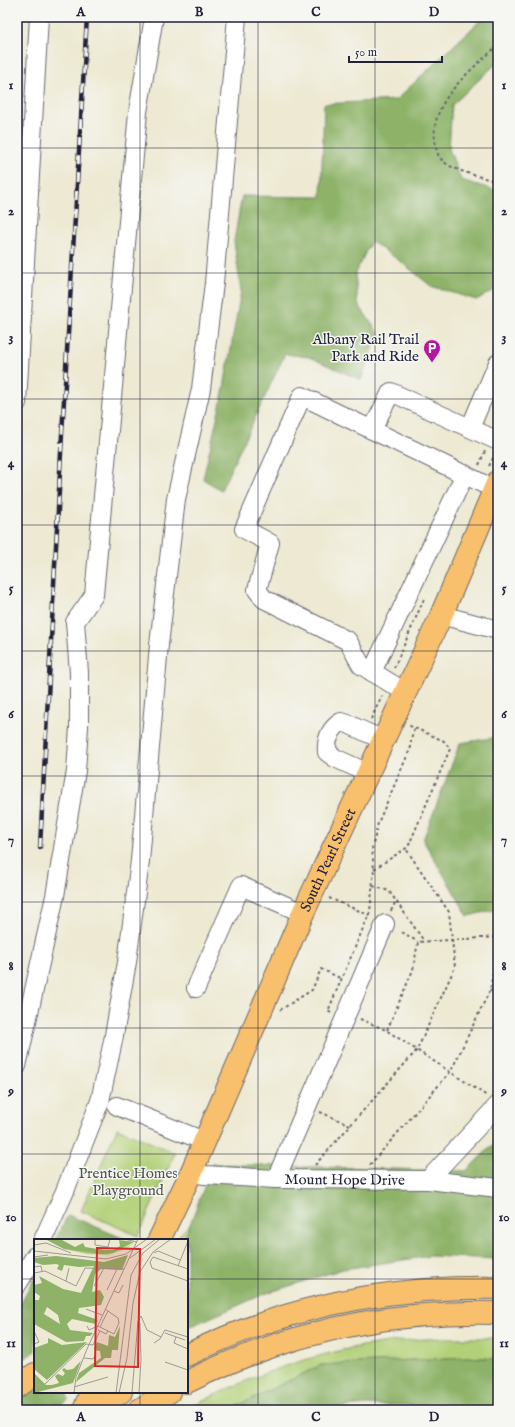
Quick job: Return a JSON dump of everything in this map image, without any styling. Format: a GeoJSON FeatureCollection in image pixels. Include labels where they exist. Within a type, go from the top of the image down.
{"type":"FeatureCollection","features":[{"type":"Feature","properties":{"kind":"main road","name":"South Pearl Street"},"geometry":{"type":"LineString","coordinates":[[159,1239],[191,1173],[304,913],[363,770],[384,740],[441,615],[497,486]]}},
{"type":"Feature","properties":{"kind":"main road"},"geometry":{"type":"LineString","coordinates":[[196,1351],[271,1321],[335,1303],[402,1292],[464,1288],[498,1288]]}},
{"type":"Feature","properties":{"kind":"main road"},"geometry":{"type":"LineString","coordinates":[[188,1382],[265,1349],[344,1326],[410,1315],[498,1313]]}},
{"type":"Feature","properties":{"kind":"main road"},"geometry":{"type":"LineString","coordinates":[[89,1400],[117,1393]]}},
{"type":"Feature","properties":{"kind":"main road"},"geometry":{"type":"LineString","coordinates":[[139,1410],[166,1394]]}},
{"type":"Feature","properties":{"kind":"street"},"geometry":{"type":"LineString","coordinates":[[17,403],[39,17]]}},
{"type":"Feature","properties":{"kind":"street"},"geometry":{"type":"LineString","coordinates":[[17,1066],[55,896],[76,771],[79,727],[79,673],[76,622],[94,595],[138,112],[154,17]]}},
{"type":"Feature","properties":{"kind":"street"},"geometry":{"type":"LineString","coordinates":[[43,1239],[65,1190],[100,1101],[113,1041],[127,962],[140,861],[159,645],[176,499],[201,389],[214,284],[237,17]]}},
{"type":"Feature","properties":{"kind":"street"},"geometry":{"type":"LineString","coordinates":[[470,428],[498,362]]}},
{"type":"Feature","properties":{"kind":"street"},"geometry":{"type":"LineString","coordinates":[[372,430],[391,392],[498,441]]}},
{"type":"Feature","properties":{"kind":"street"},"geometry":{"type":"LineString","coordinates":[[406,692],[366,668],[348,641],[264,600],[257,590],[270,543],[244,529],[302,396],[464,474],[497,486]]}},
{"type":"Feature","properties":{"kind":"street"},"geometry":{"type":"LineString","coordinates":[[366,668],[464,474]]}},
{"type":"Feature","properties":{"kind":"street"},"geometry":{"type":"LineString","coordinates":[[441,615],[498,630]]}},
{"type":"Feature","properties":{"kind":"street"},"geometry":{"type":"LineString","coordinates":[[363,770],[335,758],[327,752],[326,742],[334,727],[341,722],[384,740]]}},
{"type":"Feature","properties":{"kind":"street"},"geometry":{"type":"LineString","coordinates":[[196,988],[241,886],[304,913]]}},
{"type":"Feature","properties":{"kind":"street"},"geometry":{"type":"LineString","coordinates":[[276,1179],[385,924]]}},
{"type":"Feature","properties":{"kind":"street"},"geometry":{"type":"LineString","coordinates":[[428,1180],[495,1102]]}},
{"type":"Feature","properties":{"kind":"street"},"geometry":{"type":"LineString","coordinates":[[117,1106],[204,1141]]}},
{"type":"Feature","properties":{"kind":"street","name":"Mount Hope Drive"},"geometry":{"type":"LineString","coordinates":[[191,1173],[205,1176],[276,1179],[428,1180],[498,1188]]}},
{"type":"Feature","properties":{"kind":"street"},"geometry":{"type":"LineString","coordinates":[[17,1286],[34,1258]]}},
{"type":"Feature","properties":{"kind":"path"},"geometry":{"type":"LineString","coordinates":[[498,45],[473,68],[445,99],[433,127],[436,151],[442,160],[451,166],[498,182]]}},
{"type":"Feature","properties":{"kind":"path"},"geometry":{"type":"LineString","coordinates":[[374,870],[406,849],[450,749],[444,741],[393,719]]}},
{"type":"Feature","properties":{"kind":"path"},"geometry":{"type":"LineString","coordinates":[[415,728],[411,738],[411,747],[378,823],[372,849],[374,870],[369,915],[328,1011],[387,1030],[495,1102]]}},
{"type":"Feature","properties":{"kind":"path"},"geometry":{"type":"LineString","coordinates":[[312,1179],[313,1167],[417,1050],[455,967],[450,912],[406,849]]}},
{"type":"Feature","properties":{"kind":"path"},"geometry":{"type":"LineString","coordinates":[[373,886],[389,891],[424,941]]}},
{"type":"Feature","properties":{"kind":"path"},"geometry":{"type":"LineString","coordinates":[[325,896],[369,915]]}},
{"type":"Feature","properties":{"kind":"path"},"geometry":{"type":"LineString","coordinates":[[402,932],[418,942],[498,937]]}},
{"type":"Feature","properties":{"kind":"path"},"geometry":{"type":"LineString","coordinates":[[387,1030],[413,970],[418,942]]}},
{"type":"Feature","properties":{"kind":"path"},"geometry":{"type":"LineString","coordinates":[[368,1179],[368,1166],[451,1072],[490,990],[498,945]]}},
{"type":"Feature","properties":{"kind":"path"},"geometry":{"type":"LineString","coordinates":[[274,1014],[312,990],[321,969],[342,979]]}},
{"type":"Feature","properties":{"kind":"path"},"geometry":{"type":"LineString","coordinates":[[490,990],[498,994]]}},
{"type":"Feature","properties":{"kind":"path"},"geometry":{"type":"LineString","coordinates":[[307,1107],[350,1125]]}},
{"type":"Feature","properties":{"kind":"green space"},"geometry":{"type":"Polygon","coordinates":[[[484,17],[498,17],[498,62],[452,105],[449,149],[461,180],[498,191],[498,283],[495,290],[476,300],[431,286],[400,261],[371,241],[355,274],[358,304],[379,334],[361,380],[309,357],[285,354],[221,490],[203,479],[223,393],[241,291],[234,241],[242,196],[321,197],[324,104],[396,100],[484,17]]]}},
{"type":"Feature","properties":{"kind":"green space"},"geometry":{"type":"Polygon","coordinates":[[[498,737],[498,909],[468,916],[423,840],[460,743],[498,737]]]}},
{"type":"Feature","properties":{"kind":"green space","name":"Prentice Homes Playground"},"geometry":{"type":"Polygon","coordinates":[[[117,1128],[175,1153],[138,1236],[81,1211],[117,1128]]]}},
{"type":"Feature","properties":{"kind":"green space"},"geometry":{"type":"Polygon","coordinates":[[[498,1140],[498,1259],[430,1256],[343,1269],[264,1294],[188,1328],[188,1239],[184,1239],[213,1164],[466,1171],[498,1140]]]}},
{"type":"Feature","properties":{"kind":"green space"},"geometry":{"type":"Polygon","coordinates":[[[68,1215],[125,1239],[56,1239],[68,1215]]]}},
{"type":"Feature","properties":{"kind":"green space"},"geometry":{"type":"Polygon","coordinates":[[[190,1224],[184,1239],[178,1239],[180,1234],[190,1224]]]}},
{"type":"Feature","properties":{"kind":"green space"},"geometry":{"type":"Polygon","coordinates":[[[34,1279],[34,1352],[17,1364],[17,1311],[34,1279]]]}},
{"type":"Feature","properties":{"kind":"green space"},"geometry":{"type":"Polygon","coordinates":[[[445,1338],[498,1338],[498,1359],[466,1357],[321,1365],[229,1410],[186,1410],[234,1386],[285,1366],[311,1358],[338,1351],[397,1341],[445,1338]]]}},
{"type":"Feature","properties":{"kind":"green space"},"geometry":{"type":"Polygon","coordinates":[[[466,1357],[498,1359],[498,1410],[449,1410],[440,1405],[367,1405],[309,1410],[229,1410],[321,1365],[466,1357]]]}},
{"type":"Feature","properties":{"kind":"green space"},"geometry":{"type":"Polygon","coordinates":[[[34,1386],[34,1393],[67,1393],[68,1400],[55,1410],[17,1410],[17,1398],[34,1386]]]}},
{"type":"Feature","properties":{"kind":"railway"},"geometry":{"type":"LineString","coordinates":[[40,847],[62,434],[87,17]]}},
{"type":"Feature","properties":{"kind":"place","name":"Albany Rail Trail Park and Ride"},"geometry":{"type":"Point","coordinates":[432,363]}}]}
